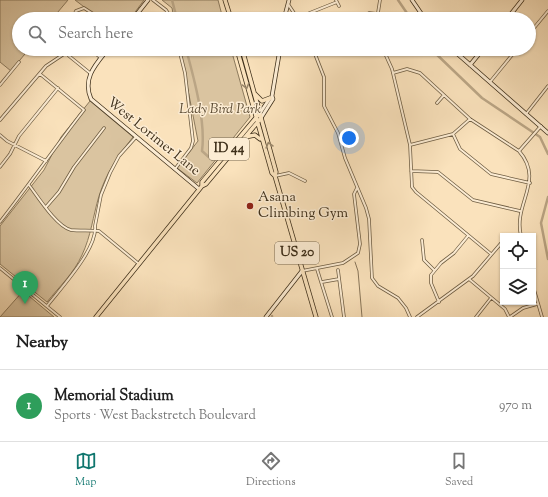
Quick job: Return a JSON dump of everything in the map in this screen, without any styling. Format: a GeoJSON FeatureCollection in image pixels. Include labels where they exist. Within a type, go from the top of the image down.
{"type":"FeatureCollection","features":[{"type":"Feature","properties":{"kind":"main road"},"geometry":{"type":"LineString","coordinates":[[225,0],[228,12]]}},
{"type":"Feature","properties":{"kind":"main road","name":"US 20"},"geometry":{"type":"LineString","coordinates":[[239,56],[255,118],[272,173],[275,176]]}},
{"type":"Feature","properties":{"kind":"main road","name":"US 20"},"geometry":{"type":"LineString","coordinates":[[244,56],[276,172],[275,176],[316,317]]}},
{"type":"Feature","properties":{"kind":"main road"},"geometry":{"type":"LineString","coordinates":[[254,92],[262,101],[271,97]]}},
{"type":"Feature","properties":{"kind":"main road","name":"ID 44"},"geometry":{"type":"LineString","coordinates":[[96,317],[200,187],[202,182],[260,113]]}},
{"type":"Feature","properties":{"kind":"main road","name":"ID 44"},"geometry":{"type":"LineString","coordinates":[[200,187],[206,184],[261,118]]}},
{"type":"Feature","properties":{"kind":"main road"},"geometry":{"type":"LineString","coordinates":[[244,138],[254,135],[262,141]]}},
{"type":"Feature","properties":{"kind":"street"},"geometry":{"type":"LineString","coordinates":[[139,12],[148,0]]}},
{"type":"Feature","properties":{"kind":"street"},"geometry":{"type":"LineString","coordinates":[[153,0],[167,12]]}},
{"type":"Feature","properties":{"kind":"street"},"geometry":{"type":"LineString","coordinates":[[378,12],[380,0]]}},
{"type":"Feature","properties":{"kind":"street"},"geometry":{"type":"LineString","coordinates":[[412,0],[420,12]]}},
{"type":"Feature","properties":{"kind":"street"},"geometry":{"type":"LineString","coordinates":[[513,12],[522,0]]}},
{"type":"Feature","properties":{"kind":"street"},"geometry":{"type":"LineString","coordinates":[[288,1],[295,12]]}},
{"type":"Feature","properties":{"kind":"street"},"geometry":{"type":"LineString","coordinates":[[286,12],[288,1]]}},
{"type":"Feature","properties":{"kind":"street"},"geometry":{"type":"LineString","coordinates":[[311,12],[336,1],[339,6]]}},
{"type":"Feature","properties":{"kind":"street"},"geometry":{"type":"LineString","coordinates":[[76,12],[84,8],[90,12]]}},
{"type":"Feature","properties":{"kind":"street"},"geometry":{"type":"LineString","coordinates":[[536,26],[548,11]]}},
{"type":"Feature","properties":{"kind":"street"},"geometry":{"type":"LineString","coordinates":[[0,120],[46,66],[59,56]]}},
{"type":"Feature","properties":{"kind":"street"},"geometry":{"type":"LineString","coordinates":[[69,56],[90,73],[101,58],[99,56]]}},
{"type":"Feature","properties":{"kind":"street"},"geometry":{"type":"LineString","coordinates":[[175,169],[192,148],[193,141],[185,73],[181,56]]}},
{"type":"Feature","properties":{"kind":"street"},"geometry":{"type":"LineString","coordinates":[[261,118],[272,103],[271,97],[279,56]]}},
{"type":"Feature","properties":{"kind":"street"},"geometry":{"type":"LineString","coordinates":[[316,56],[324,77],[324,106],[338,133],[345,158],[369,219],[372,278],[378,286],[404,303],[410,317]]}},
{"type":"Feature","properties":{"kind":"street"},"geometry":{"type":"LineString","coordinates":[[386,56],[393,73],[410,145],[410,171],[412,187],[416,192],[491,254]]}},
{"type":"Feature","properties":{"kind":"street"},"geometry":{"type":"LineString","coordinates":[[460,56],[548,133]]}},
{"type":"Feature","properties":{"kind":"street"},"geometry":{"type":"LineString","coordinates":[[470,65],[477,56]]}},
{"type":"Feature","properties":{"kind":"street"},"geometry":{"type":"LineString","coordinates":[[489,83],[511,56]]}},
{"type":"Feature","properties":{"kind":"street"},"geometry":{"type":"LineString","coordinates":[[0,85],[19,62]]}},
{"type":"Feature","properties":{"kind":"street"},"geometry":{"type":"LineString","coordinates":[[393,73],[413,70],[420,73],[470,119],[520,151],[529,166],[530,183],[520,211],[520,233]]}},
{"type":"Feature","properties":{"kind":"street","name":"West Lorimer Lane"},"geometry":{"type":"LineString","coordinates":[[90,73],[88,89],[93,102],[175,169],[200,187]]}},
{"type":"Feature","properties":{"kind":"street"},"geometry":{"type":"LineString","coordinates":[[0,222],[29,185],[57,143],[84,110],[40,74]]}},
{"type":"Feature","properties":{"kind":"street"},"geometry":{"type":"LineString","coordinates":[[526,114],[548,86]]}},
{"type":"Feature","properties":{"kind":"street"},"geometry":{"type":"LineString","coordinates":[[0,168],[20,136],[58,88]]}},
{"type":"Feature","properties":{"kind":"street"},"geometry":{"type":"LineString","coordinates":[[437,103],[444,95]]}},
{"type":"Feature","properties":{"kind":"street"},"geometry":{"type":"LineString","coordinates":[[260,113],[271,97]]}},
{"type":"Feature","properties":{"kind":"street"},"geometry":{"type":"LineString","coordinates":[[410,145],[453,134],[470,119]]}},
{"type":"Feature","properties":{"kind":"street"},"geometry":{"type":"LineString","coordinates":[[520,151],[541,126]]}},
{"type":"Feature","properties":{"kind":"street"},"geometry":{"type":"LineString","coordinates":[[46,207],[59,192],[74,167],[104,128]]}},
{"type":"Feature","properties":{"kind":"street"},"geometry":{"type":"LineString","coordinates":[[453,134],[460,149],[491,174],[530,183]]}},
{"type":"Feature","properties":{"kind":"street"},"geometry":{"type":"LineString","coordinates":[[0,135],[15,145],[46,161]]}},
{"type":"Feature","properties":{"kind":"street"},"geometry":{"type":"LineString","coordinates":[[47,306],[80,264],[96,231],[95,226],[105,183],[114,165],[136,137]]}},
{"type":"Feature","properties":{"kind":"street"},"geometry":{"type":"LineString","coordinates":[[410,171],[438,172],[473,200],[520,211]]}},
{"type":"Feature","properties":{"kind":"street"},"geometry":{"type":"LineString","coordinates":[[275,176],[289,173],[305,181]]}},
{"type":"Feature","properties":{"kind":"street"},"geometry":{"type":"LineString","coordinates":[[29,185],[65,228],[72,230],[99,231],[139,264]]}},
{"type":"Feature","properties":{"kind":"street"},"geometry":{"type":"LineString","coordinates":[[266,317],[302,271],[343,263],[354,257],[359,251],[360,244],[354,194],[357,188]]}},
{"type":"Feature","properties":{"kind":"street"},"geometry":{"type":"LineString","coordinates":[[439,302],[430,280],[434,270],[454,253],[468,236]]}},
{"type":"Feature","properties":{"kind":"street"},"geometry":{"type":"LineString","coordinates":[[422,240],[424,260],[434,270]]}},
{"type":"Feature","properties":{"kind":"street"},"geometry":{"type":"LineString","coordinates":[[417,317],[469,279],[500,244]]}},
{"type":"Feature","properties":{"kind":"street"},"geometry":{"type":"LineString","coordinates":[[0,268],[60,317]]}},
{"type":"Feature","properties":{"kind":"street"},"geometry":{"type":"LineString","coordinates":[[318,269],[332,317]]}},
{"type":"Feature","properties":{"kind":"street"},"geometry":{"type":"LineString","coordinates":[[338,270],[344,317]]}},
{"type":"Feature","properties":{"kind":"street"},"geometry":{"type":"LineString","coordinates":[[322,282],[339,279]]}},
{"type":"Feature","properties":{"kind":"street"},"geometry":{"type":"LineString","coordinates":[[469,279],[505,309],[510,317],[523,308],[537,304]]}},
{"type":"Feature","properties":{"kind":"street"},"geometry":{"type":"LineString","coordinates":[[476,317],[491,298]]}},
{"type":"Feature","properties":{"kind":"street"},"geometry":{"type":"LineString","coordinates":[[536,300],[542,317]]}},
{"type":"Feature","properties":{"kind":"green space"},"geometry":{"type":"Polygon","coordinates":[[[0,0],[68,0],[58,12],[12,12],[12,56],[23,56],[11,71],[0,62],[0,0]]]}},
{"type":"Feature","properties":{"kind":"green space"},"geometry":{"type":"Polygon","coordinates":[[[75,0],[144,0],[135,12],[91,12],[75,0]]]}},
{"type":"Feature","properties":{"kind":"green space"},"geometry":{"type":"Polygon","coordinates":[[[162,0],[218,0],[221,12],[173,12],[172,8],[162,0]]]}},
{"type":"Feature","properties":{"kind":"green space","name":"Lady Bird Park"},"geometry":{"type":"Polygon","coordinates":[[[181,56],[233,56],[250,117],[197,183],[177,168],[198,141],[181,56]]]}},
{"type":"Feature","properties":{"kind":"green space"},"geometry":{"type":"Polygon","coordinates":[[[90,101],[133,137],[117,158],[105,180],[99,196],[88,241],[79,262],[71,274],[47,302],[0,264],[0,226],[44,170],[61,137],[90,101]]]}},
{"type":"Feature","properties":{"kind":"green space"},"geometry":{"type":"Polygon","coordinates":[[[23,291],[54,317],[0,317],[23,291]]]}},
{"type":"Feature","properties":{"kind":"waterway"},"geometry":{"type":"LineString","coordinates":[[172,0],[175,12]]}},
{"type":"Feature","properties":{"kind":"waterway"},"geometry":{"type":"LineString","coordinates":[[398,0],[406,12]]}},
{"type":"Feature","properties":{"kind":"waterway"},"geometry":{"type":"LineString","coordinates":[[188,56],[196,86],[201,114],[203,139],[202,151],[212,160]]}},
{"type":"Feature","properties":{"kind":"waterway"},"geometry":{"type":"LineString","coordinates":[[438,56],[482,98],[540,137],[548,154]]}},
{"type":"Feature","properties":{"kind":"waterway"},"geometry":{"type":"LineString","coordinates":[[548,197],[541,223],[548,259]]}},
{"type":"Feature","properties":{"kind":"waterway"},"geometry":{"type":"LineString","coordinates":[[355,262],[358,271],[362,317]]}},
{"type":"Feature","properties":{"kind":"place","name":"Asana Climbing Gym"},"geometry":{"type":"Point","coordinates":[250,206]}},
{"type":"Feature","properties":{"kind":"place","name":"Memorial Stadium"},"geometry":{"type":"Point","coordinates":[25,304]}}]}
